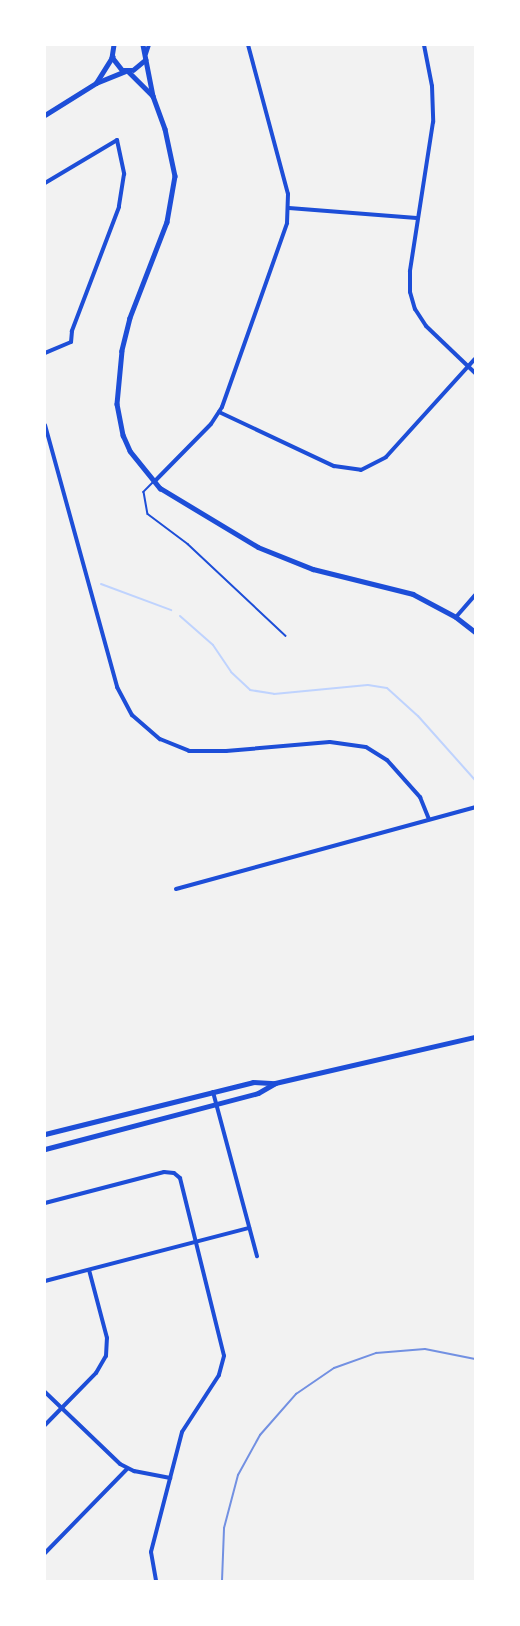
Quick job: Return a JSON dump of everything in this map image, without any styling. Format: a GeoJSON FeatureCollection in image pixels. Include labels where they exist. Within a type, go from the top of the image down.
{"type":"FeatureCollection","features":[{"type":"Feature","properties":{"kind":"main road"},"geometry":{"type":"LineString","coordinates":[[45,1134],[213,1091],[253,1082],[275,1083],[475,1037]]}},
{"type":"Feature","properties":{"kind":"main road"},"geometry":{"type":"LineString","coordinates":[[45,1149],[258,1093],[275,1083]]}},
{"type":"Feature","properties":{"kind":"street"},"geometry":{"type":"LineString","coordinates":[[96,83],[112,54],[113,45]]}},
{"type":"Feature","properties":{"kind":"street"},"geometry":{"type":"LineString","coordinates":[[143,45],[153,96],[172,158],[174,190],[167,222],[126,331],[117,404],[123,435],[130,451],[153,483],[220,526],[277,556],[313,569],[413,594],[456,617],[475,632]]}},
{"type":"Feature","properties":{"kind":"street"},"geometry":{"type":"LineString","coordinates":[[45,115],[96,83],[138,68],[149,45]]}},
{"type":"Feature","properties":{"kind":"street"},"geometry":{"type":"LineString","coordinates":[[153,483],[219,412],[280,247],[289,208],[248,45]]}},
{"type":"Feature","properties":{"kind":"street"},"geometry":{"type":"LineString","coordinates":[[424,45],[432,86],[433,122],[410,271],[412,301],[426,326],[475,373]]}},
{"type":"Feature","properties":{"kind":"street"},"geometry":{"type":"LineString","coordinates":[[112,54],[117,67],[126,71],[153,96]]}},
{"type":"Feature","properties":{"kind":"street"},"geometry":{"type":"LineString","coordinates":[[45,183],[117,140],[124,174],[119,207],[72,331],[71,342],[45,353]]}},
{"type":"Feature","properties":{"kind":"street"},"geometry":{"type":"LineString","coordinates":[[289,208],[417,218]]}},
{"type":"Feature","properties":{"kind":"street"},"geometry":{"type":"LineString","coordinates":[[219,412],[334,466],[361,470],[386,457],[475,359]]}},
{"type":"Feature","properties":{"kind":"street"},"geometry":{"type":"LineString","coordinates":[[45,425],[117,687],[132,715],[160,739],[189,751],[226,752],[343,742],[366,747],[387,760],[420,797],[429,819]]}},
{"type":"Feature","properties":{"kind":"street"},"geometry":{"type":"LineString","coordinates":[[456,617],[475,595]]}},
{"type":"Feature","properties":{"kind":"street"},"geometry":{"type":"LineString","coordinates":[[176,889],[475,807]]}},
{"type":"Feature","properties":{"kind":"street"},"geometry":{"type":"LineString","coordinates":[[213,1091],[256,1256]]}},
{"type":"Feature","properties":{"kind":"street"},"geometry":{"type":"LineString","coordinates":[[45,1203],[164,1172],[174,1173],[180,1178],[224,1356],[219,1375],[186,1423],[151,1552],[156,1581]]}},
{"type":"Feature","properties":{"kind":"street"},"geometry":{"type":"LineString","coordinates":[[45,1281],[249,1228]]}},
{"type":"Feature","properties":{"kind":"street"},"geometry":{"type":"LineString","coordinates":[[45,1425],[96,1373],[106,1356],[107,1338],[89,1270]]}},
{"type":"Feature","properties":{"kind":"street"},"geometry":{"type":"LineString","coordinates":[[45,1392],[128,1468],[170,1478]]}},
{"type":"Feature","properties":{"kind":"street"},"geometry":{"type":"LineString","coordinates":[[45,1553],[128,1468]]}},
{"type":"Feature","properties":{"kind":"lane"},"geometry":{"type":"LineString","coordinates":[[153,483],[144,492],[148,514],[188,544],[285,636]]}},
{"type":"Feature","properties":{"kind":"waterway"},"geometry":{"type":"LineString","coordinates":[[101,584],[171,610]]}},
{"type":"Feature","properties":{"kind":"waterway"},"geometry":{"type":"LineString","coordinates":[[180,616],[213,645],[231,672],[250,690],[274,694],[368,685],[387,688],[418,716],[475,780]]}},
{"type":"Feature","properties":{"kind":"railway"},"geometry":{"type":"LineString","coordinates":[[222,1581],[224,1528],[238,1475],[260,1435],[296,1394],[334,1368],[376,1353],[425,1349],[475,1359]]}}]}
